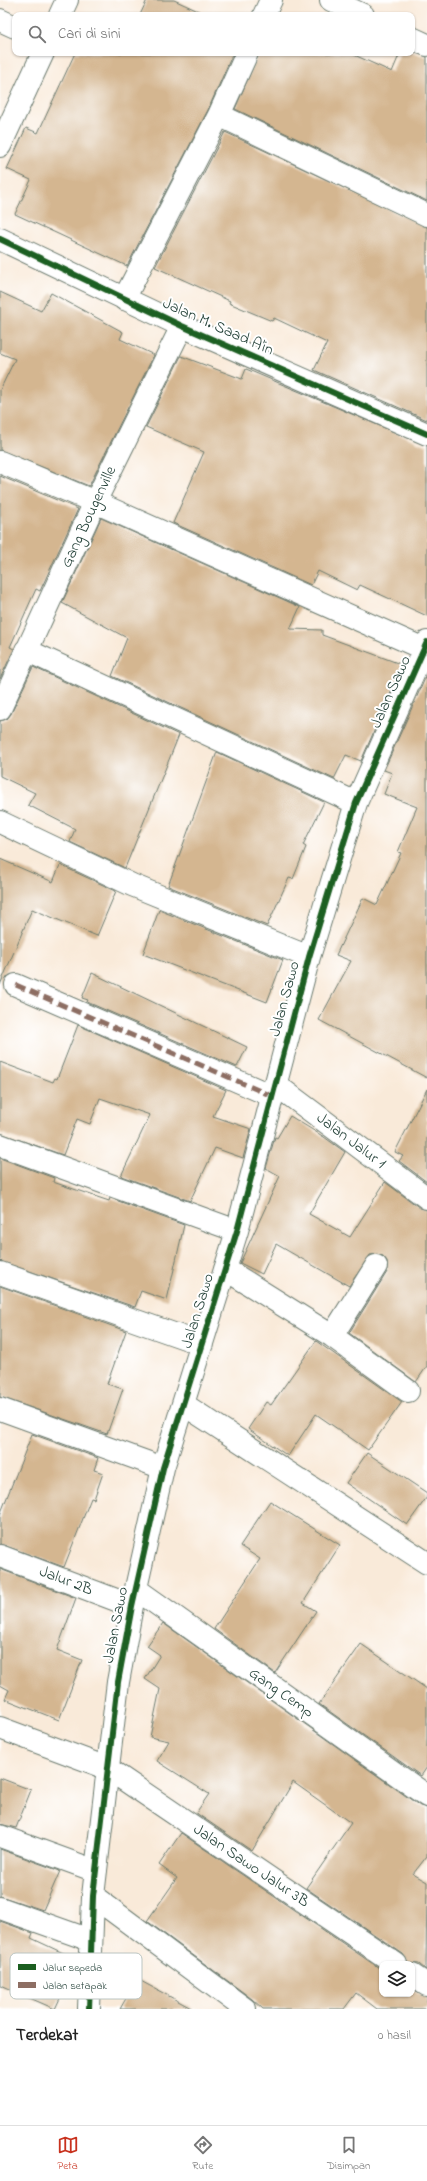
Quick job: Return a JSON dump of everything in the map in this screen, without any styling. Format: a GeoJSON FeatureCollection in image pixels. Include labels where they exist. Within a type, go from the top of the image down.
{"type":"FeatureCollection","features":[{"type":"Feature","properties":{"kind":"street"},"geometry":{"type":"LineString","coordinates":[[62,12],[68,0]]}},
{"type":"Feature","properties":{"kind":"street"},"geometry":{"type":"LineString","coordinates":[[265,12],[271,0]]}},
{"type":"Feature","properties":{"kind":"street"},"geometry":{"type":"LineString","coordinates":[[331,0],[357,12]]}},
{"type":"Feature","properties":{"kind":"street"},"geometry":{"type":"LineString","coordinates":[[0,20],[12,26]]}},
{"type":"Feature","properties":{"kind":"street"},"geometry":{"type":"LineString","coordinates":[[415,40],[427,46]]}},
{"type":"Feature","properties":{"kind":"street"},"geometry":{"type":"LineString","coordinates":[[0,146],[42,56]]}},
{"type":"Feature","properties":{"kind":"street"},"geometry":{"type":"LineString","coordinates":[[124,299],[218,115],[246,56]]}},
{"type":"Feature","properties":{"kind":"street"},"geometry":{"type":"LineString","coordinates":[[218,115],[427,215]]}},
{"type":"Feature","properties":{"kind":"street","name":"Jalan M. Saad A'in"},"geometry":{"type":"LineString","coordinates":[[0,239],[182,326],[427,434]]}},
{"type":"Feature","properties":{"kind":"street","name":"Gang Bougenville"},"geometry":{"type":"LineString","coordinates":[[0,709],[95,502],[182,326]]}},
{"type":"Feature","properties":{"kind":"street"},"geometry":{"type":"LineString","coordinates":[[0,462],[426,646]]}},
{"type":"Feature","properties":{"kind":"street","name":"Jalan Sawo"},"geometry":{"type":"LineString","coordinates":[[90,1953],[93,1896],[118,1682],[134,1598],[163,1468],[237,1231],[309,957],[356,803],[426,646]]}},
{"type":"Feature","properties":{"kind":"street"},"geometry":{"type":"LineString","coordinates":[[26,650],[356,803]]}},
{"type":"Feature","properties":{"kind":"street"},"geometry":{"type":"LineString","coordinates":[[0,822],[132,885],[309,957]]}},
{"type":"Feature","properties":{"kind":"street","name":"Jalan Jalur 1"},"geometry":{"type":"LineString","coordinates":[[16,985],[274,1090],[427,1198]]}},
{"type":"Feature","properties":{"kind":"street"},"geometry":{"type":"LineString","coordinates":[[0,1145],[237,1231]]}},
{"type":"Feature","properties":{"kind":"street"},"geometry":{"type":"LineString","coordinates":[[332,1336],[376,1266]]}},
{"type":"Feature","properties":{"kind":"street"},"geometry":{"type":"LineString","coordinates":[[225,1269],[332,1336],[408,1392]]}},
{"type":"Feature","properties":{"kind":"street"},"geometry":{"type":"LineString","coordinates":[[0,1273],[202,1344]]}},
{"type":"Feature","properties":{"kind":"street"},"geometry":{"type":"LineString","coordinates":[[183,1404],[427,1563]]}},
{"type":"Feature","properties":{"kind":"street"},"geometry":{"type":"LineString","coordinates":[[0,1410],[163,1468]]}},
{"type":"Feature","properties":{"kind":"street","name":"Jalur 2B"},"geometry":{"type":"LineString","coordinates":[[0,1556],[134,1598]]}},
{"type":"Feature","properties":{"kind":"street","name":"Gang Cemp"},"geometry":{"type":"LineString","coordinates":[[134,1598],[427,1796]]}},
{"type":"Feature","properties":{"kind":"street","name":"Jalan Sawo Jalur 3B"},"geometry":{"type":"LineString","coordinates":[[0,1728],[107,1768],[392,1961]]}},
{"type":"Feature","properties":{"kind":"street"},"geometry":{"type":"LineString","coordinates":[[0,1836],[96,1871]]}},
{"type":"Feature","properties":{"kind":"street"},"geometry":{"type":"LineString","coordinates":[[93,1896],[245,2009]]}},
{"type":"Feature","properties":{"kind":"street"},"geometry":{"type":"LineString","coordinates":[[0,1908],[90,1940]]}},
{"type":"Feature","properties":{"kind":"street"},"geometry":{"type":"LineString","coordinates":[[415,1977],[427,1985]]}},
{"type":"Feature","properties":{"kind":"street","name":"Jalan Sawo"},"geometry":{"type":"LineString","coordinates":[[89,1999],[89,2009]]}},
{"type":"Feature","properties":{"kind":"building"},"geometry":{"type":"Polygon","coordinates":[[[147,0],[174,0],[200,12],[141,12],[147,0]]]}},
{"type":"Feature","properties":{"kind":"building"},"geometry":{"type":"Polygon","coordinates":[[[415,53],[427,57],[427,201],[235,109],[258,56],[357,56],[392,72],[399,56],[415,56],[415,53]]]}},
{"type":"Feature","properties":{"kind":"building"},"geometry":{"type":"Polygon","coordinates":[[[74,56],[232,56],[208,110],[127,266],[15,214],[31,180],[7,169],[26,128],[38,133],[74,56]]]}},
{"type":"Feature","properties":{"kind":"building"},"geometry":{"type":"Polygon","coordinates":[[[225,132],[427,227],[427,420],[314,370],[327,343],[274,318],[272,321],[229,303],[230,301],[155,267],[225,132]]]}},
{"type":"Feature","properties":{"kind":"building"},"geometry":{"type":"Polygon","coordinates":[[[0,292],[41,311],[51,293],[123,332],[120,339],[154,355],[89,486],[0,450],[0,390],[15,359],[0,353],[0,292]]]}},
{"type":"Feature","properties":{"kind":"building"},"geometry":{"type":"Polygon","coordinates":[[[181,356],[242,379],[246,369],[427,446],[427,616],[360,585],[357,590],[318,571],[311,585],[173,523],[204,452],[146,427],[181,356]]]}},
{"type":"Feature","properties":{"kind":"building"},"geometry":{"type":"Polygon","coordinates":[[[0,476],[78,509],[40,591],[36,589],[10,647],[14,649],[0,679],[0,476]]]}},
{"type":"Feature","properties":{"kind":"building"},"geometry":{"type":"Polygon","coordinates":[[[101,518],[300,607],[290,629],[322,630],[322,635],[403,665],[361,761],[346,755],[334,779],[112,676],[127,638],[62,603],[101,518]]]}},
{"type":"Feature","properties":{"kind":"building"},"geometry":{"type":"Polygon","coordinates":[[[33,667],[179,735],[125,868],[70,842],[75,829],[28,805],[35,793],[0,776],[0,721],[7,719],[11,714],[33,667]]]}},
{"type":"Feature","properties":{"kind":"building"},"geometry":{"type":"Polygon","coordinates":[[[427,674],[427,1078],[319,1020],[351,961],[336,955],[363,898],[377,905],[401,853],[398,852],[417,807],[384,794],[392,773],[384,770],[427,674]]]}},
{"type":"Feature","properties":{"kind":"building"},"geometry":{"type":"Polygon","coordinates":[[[217,752],[324,802],[303,845],[306,847],[293,879],[289,878],[267,926],[168,886],[217,752]]]}},
{"type":"Feature","properties":{"kind":"building"},"geometry":{"type":"Polygon","coordinates":[[[0,859],[53,882],[60,865],[116,891],[97,936],[32,909],[0,985],[0,859]]]}},
{"type":"Feature","properties":{"kind":"building"},"geometry":{"type":"Polygon","coordinates":[[[159,910],[283,960],[267,1002],[143,954],[159,910]]]}},
{"type":"Feature","properties":{"kind":"building"},"geometry":{"type":"Polygon","coordinates":[[[92,973],[247,1047],[237,1067],[87,1002],[88,1000],[82,998],[92,973]]]}},
{"type":"Feature","properties":{"kind":"building"},"geometry":{"type":"Polygon","coordinates":[[[78,1025],[226,1090],[213,1116],[251,1129],[243,1158],[215,1148],[190,1201],[121,1176],[150,1115],[100,1098],[90,1124],[77,1119],[63,1155],[0,1133],[0,1062],[53,1082],[55,1078],[57,1079],[78,1025]]]}},
{"type":"Feature","properties":{"kind":"building"},"geometry":{"type":"Polygon","coordinates":[[[427,1089],[427,1182],[399,1161],[403,1156],[395,1152],[427,1089]]]}},
{"type":"Feature","properties":{"kind":"building"},"geometry":{"type":"Polygon","coordinates":[[[290,1116],[345,1152],[309,1214],[350,1237],[385,1182],[420,1208],[427,1210],[427,1366],[416,1382],[349,1333],[387,1272],[387,1261],[383,1256],[377,1254],[370,1255],[349,1286],[276,1244],[262,1274],[240,1263],[280,1176],[266,1168],[275,1137],[277,1138],[290,1116]]]}},
{"type":"Feature","properties":{"kind":"building"},"geometry":{"type":"Polygon","coordinates":[[[0,1158],[54,1178],[53,1182],[109,1201],[110,1198],[184,1225],[167,1300],[141,1291],[135,1307],[0,1261],[0,1158]]]}},
{"type":"Feature","properties":{"kind":"building"},"geometry":{"type":"Polygon","coordinates":[[[0,1286],[126,1331],[107,1384],[123,1389],[107,1434],[0,1397],[0,1286]]]}},
{"type":"Feature","properties":{"kind":"building"},"geometry":{"type":"Polygon","coordinates":[[[316,1341],[402,1402],[368,1450],[316,1414],[288,1456],[248,1429],[266,1402],[271,1405],[316,1341]]]}},
{"type":"Feature","properties":{"kind":"building"},"geometry":{"type":"Polygon","coordinates":[[[32,1434],[98,1458],[94,1470],[103,1473],[94,1499],[91,1498],[64,1567],[0,1544],[0,1515],[32,1434]]]}},
{"type":"Feature","properties":{"kind":"building"},"geometry":{"type":"Polygon","coordinates":[[[367,1453],[427,1493],[427,1497],[407,1525],[346,1483],[367,1453]]]}},
{"type":"Feature","properties":{"kind":"building"},"geometry":{"type":"Polygon","coordinates":[[[270,1501],[340,1545],[303,1603],[316,1611],[275,1673],[214,1629],[260,1559],[240,1546],[270,1501]]]}},
{"type":"Feature","properties":{"kind":"building"},"geometry":{"type":"Polygon","coordinates":[[[0,1569],[76,1598],[57,1650],[82,1660],[59,1720],[5,1699],[9,1690],[0,1685],[0,1569]]]}},
{"type":"Feature","properties":{"kind":"building"},"geometry":{"type":"Polygon","coordinates":[[[163,1623],[420,1806],[427,1808],[427,1856],[413,1874],[427,1882],[426,1970],[419,1964],[415,1964],[415,1961],[407,1961],[403,1954],[306,1888],[351,1823],[293,1782],[252,1851],[196,1813],[209,1794],[157,1761],[169,1741],[150,1737],[160,1689],[145,1679],[160,1655],[147,1646],[163,1623]]]}},
{"type":"Feature","properties":{"kind":"building"},"geometry":{"type":"Polygon","coordinates":[[[361,1644],[427,1689],[427,1767],[421,1776],[319,1704],[361,1644]]]}},
{"type":"Feature","properties":{"kind":"building"},"geometry":{"type":"Polygon","coordinates":[[[0,1778],[31,1790],[16,1828],[0,1824],[0,1778]]]}},
{"type":"Feature","properties":{"kind":"building"},"geometry":{"type":"Polygon","coordinates":[[[181,1833],[379,1968],[379,1997],[415,1997],[415,1991],[427,1997],[427,2009],[377,2009],[356,1993],[344,2009],[263,2009],[252,1999],[147,1921],[177,1878],[159,1865],[181,1833]]]}},
{"type":"Feature","properties":{"kind":"building"},"geometry":{"type":"Polygon","coordinates":[[[0,1849],[60,1871],[43,1910],[0,1896],[0,1849]]]}},
{"type":"Feature","properties":{"kind":"building"},"geometry":{"type":"Polygon","coordinates":[[[0,1921],[33,1933],[31,1938],[63,1953],[10,1953],[10,1989],[0,1985],[0,1921]]]}},
{"type":"Feature","properties":{"kind":"building"},"geometry":{"type":"Polygon","coordinates":[[[142,1982],[193,2009],[120,2009],[126,1999],[142,1999],[142,1982]]]}},
{"type":"Feature","properties":{"kind":"building"},"geometry":{"type":"Polygon","coordinates":[[[32,1999],[60,1999],[55,2009],[32,1999]]]}},
{"type":"Feature","properties":{"kind":"marked path"},"geometry":{"type":"LineString","coordinates":[[16,985],[272,1096]]}},
{"type":"Feature","properties":{"kind":"cycle path"},"geometry":{"type":"LineString","coordinates":[[0,239],[182,326],[427,434]]}},
{"type":"Feature","properties":{"kind":"cycle path"},"geometry":{"type":"LineString","coordinates":[[91,1953],[93,1896],[118,1682],[132,1606],[163,1468],[237,1231],[309,957],[356,803],[427,642]]}},
{"type":"Feature","properties":{"kind":"cycle path"},"geometry":{"type":"LineString","coordinates":[[89,1999],[89,2009]]}}]}
